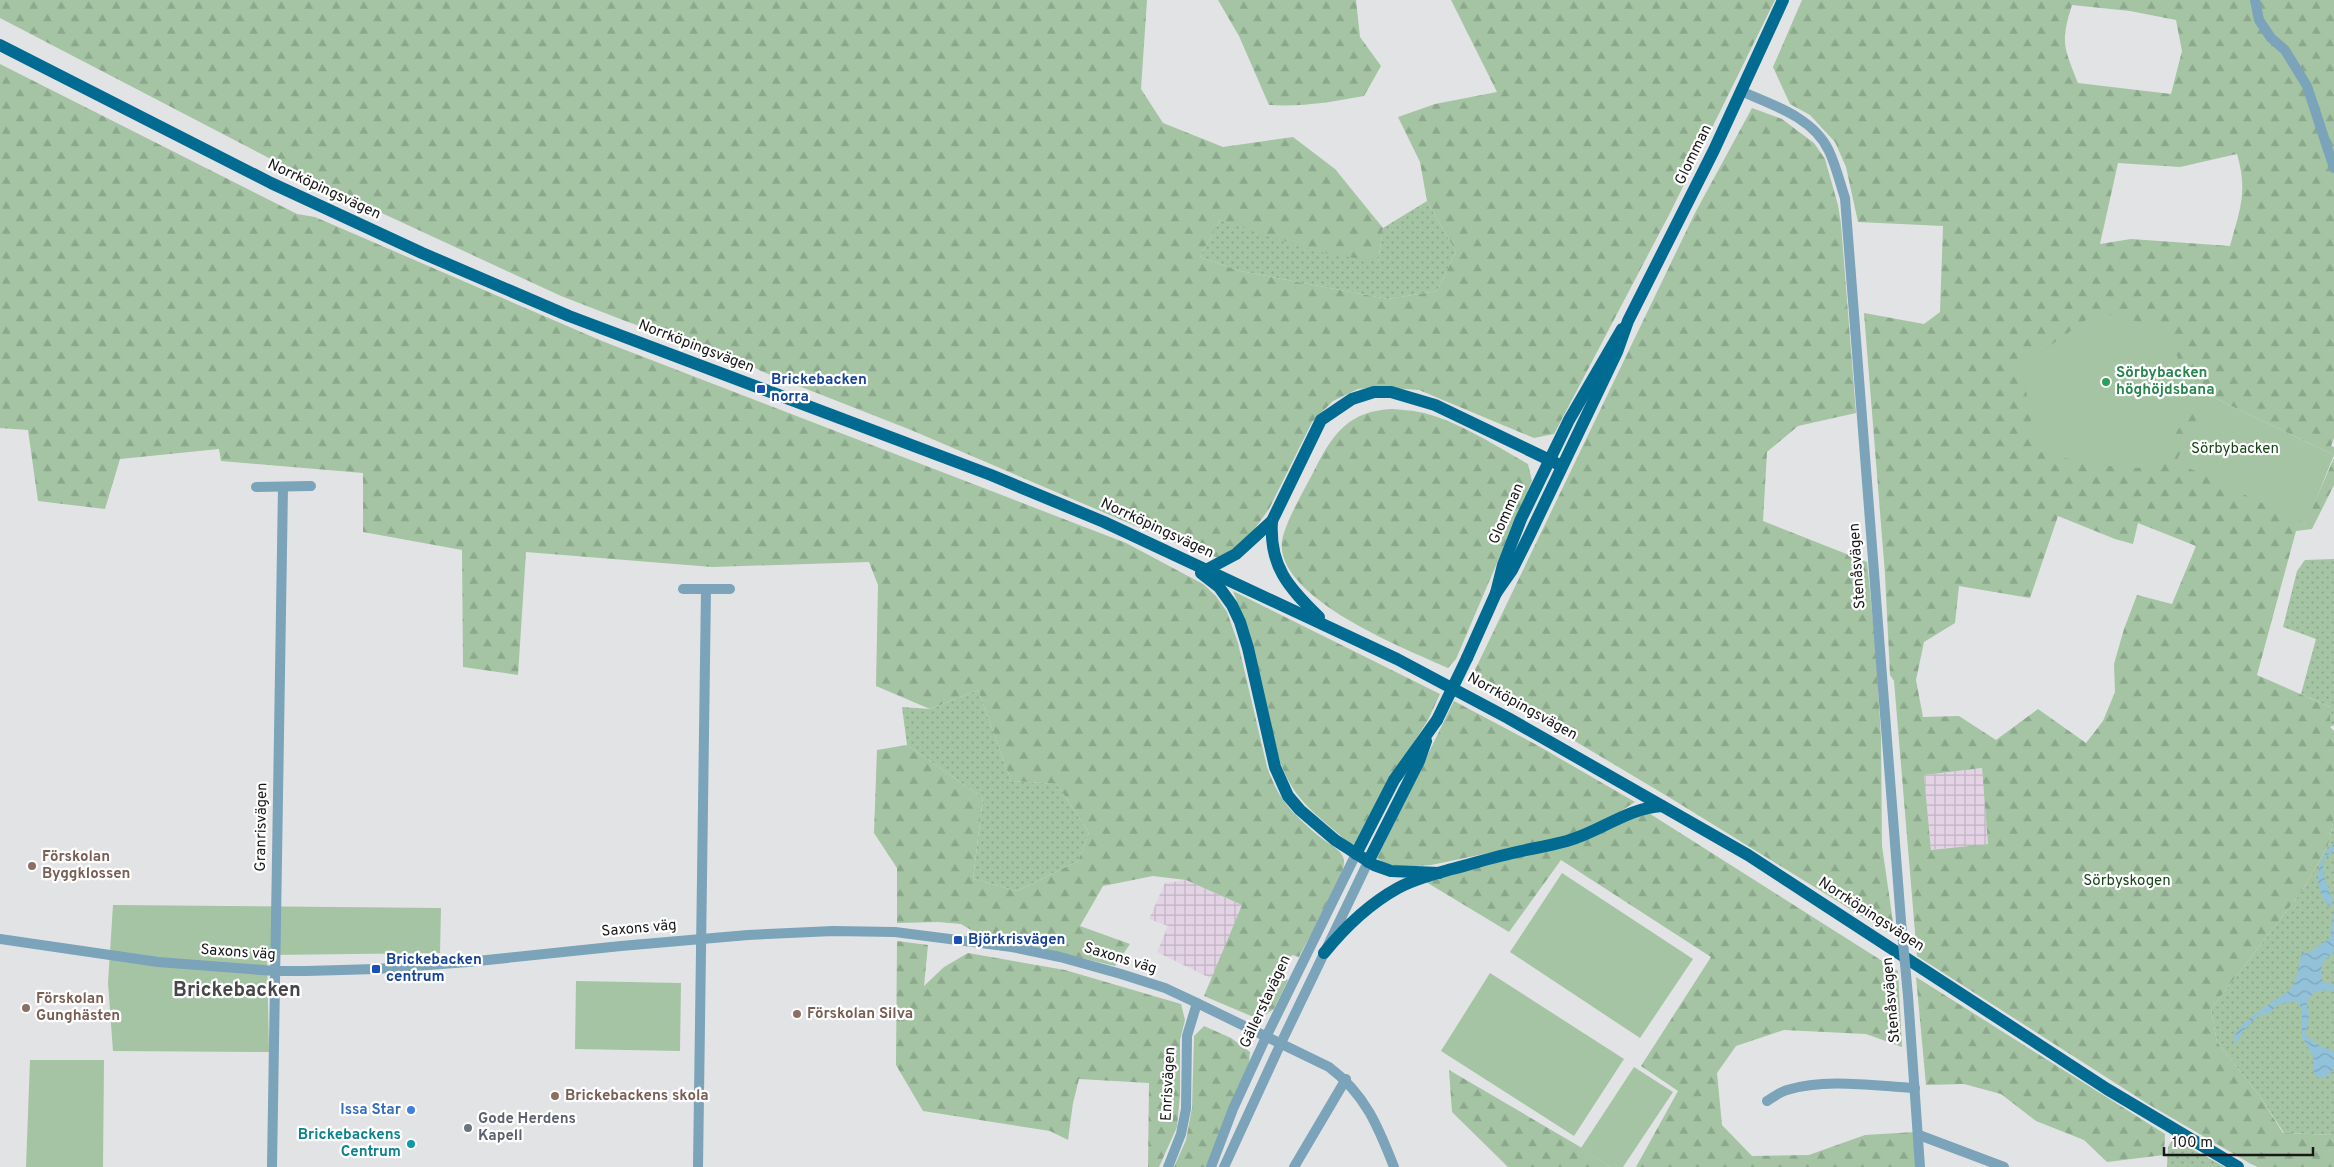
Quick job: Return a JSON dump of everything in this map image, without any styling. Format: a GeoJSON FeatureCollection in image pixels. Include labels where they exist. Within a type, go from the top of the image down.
{"type":"FeatureCollection","features":[{"type":"Feature","properties":{"kind":"main road","name":"Glomman"},"geometry":{"type":"LineString","coordinates":[[1496,593],[1512,570],[1617,352],[1628,321],[1742,92],[1783,0]]}},
{"type":"Feature","properties":{"kind":"main road","name":"Norrköpingsvägen"},"geometry":{"type":"LineString","coordinates":[[0,45],[271,183],[431,257],[577,319],[991,475],[1104,522],[1330,626],[1397,659],[1508,718],[1748,855],[2107,1089],[2238,1167]]}},
{"type":"Feature","properties":{"kind":"main road","name":"Glomman"},"geometry":{"type":"LineString","coordinates":[[1356,854],[1394,780],[1437,720],[1468,658],[1496,593],[1512,539],[1590,380],[1618,333],[1628,321]]}},
{"type":"Feature","properties":{"kind":"main road"},"geometry":{"type":"LineString","coordinates":[[1206,570],[1236,554],[1272,521],[1321,420],[1352,398],[1374,392],[1391,392],[1435,405],[1562,466]]}},
{"type":"Feature","properties":{"kind":"main road"},"geometry":{"type":"LineString","coordinates":[[1272,521],[1271,539],[1282,576],[1296,595],[1330,626]]}},
{"type":"Feature","properties":{"kind":"main road"},"geometry":{"type":"LineString","coordinates":[[1186,561],[1219,587],[1232,605],[1240,622],[1275,767],[1288,796],[1314,824],[1368,862],[1391,871],[1439,873]]}},
{"type":"Feature","properties":{"kind":"main road","name":"Glomman"},"geometry":{"type":"LineString","coordinates":[[1368,862],[1419,761],[1427,736]]}},
{"type":"Feature","properties":{"kind":"main road"},"geometry":{"type":"LineString","coordinates":[[1324,953],[1341,932],[1377,901],[1400,887],[1500,855],[1568,841],[1633,811],[1662,806]]}},
{"type":"Feature","properties":{"kind":"street"},"geometry":{"type":"LineString","coordinates":[[2255,0],[2259,20],[2271,38],[2285,50],[2307,86],[2334,168]]}},
{"type":"Feature","properties":{"kind":"street","name":"Stenåsvägen"},"geometry":{"type":"LineString","coordinates":[[1742,92],[1787,110],[1811,128],[1829,149],[1845,198],[1920,1167]]}},
{"type":"Feature","properties":{"kind":"street"},"geometry":{"type":"LineString","coordinates":[[256,487],[311,486]]}},
{"type":"Feature","properties":{"kind":"street","name":"Granrisvägen"},"geometry":{"type":"LineString","coordinates":[[272,1167],[282,487]]}},
{"type":"Feature","properties":{"kind":"street"},"geometry":{"type":"LineString","coordinates":[[683,589],[730,589]]}},
{"type":"Feature","properties":{"kind":"street"},"geometry":{"type":"LineString","coordinates":[[698,1167],[706,589]]}},
{"type":"Feature","properties":{"kind":"street","name":"Gällerstavägen"},"geometry":{"type":"LineString","coordinates":[[1211,1167],[1266,1037],[1356,854]]}},
{"type":"Feature","properties":{"kind":"street","name":"Gällerstavägen"},"geometry":{"type":"LineString","coordinates":[[1224,1167],[1368,862]]}},
{"type":"Feature","properties":{"kind":"street","name":"Saxons väg"},"geometry":{"type":"LineString","coordinates":[[0,939],[158,962],[275,971],[376,969],[468,962],[701,938],[833,931],[895,932],[958,940],[1060,957],[1165,988],[1329,1067],[1346,1079],[1360,1095],[1374,1119],[1394,1167]]}},
{"type":"Feature","properties":{"kind":"street","name":"Enrisvägen"},"geometry":{"type":"LineString","coordinates":[[1168,1167],[1181,1134],[1186,1109],[1187,1036],[1197,1003]]}},
{"type":"Feature","properties":{"kind":"street"},"geometry":{"type":"LineString","coordinates":[[1294,1167],[1346,1079]]}},
{"type":"Feature","properties":{"kind":"street"},"geometry":{"type":"LineString","coordinates":[[1767,1101],[1785,1090],[1809,1086],[1844,1085],[1915,1088]]}},
{"type":"Feature","properties":{"kind":"street"},"geometry":{"type":"LineString","coordinates":[[1919,1135],[2004,1167]]}},
{"type":"Feature","properties":{"kind":"shaded area"},"geometry":{"type":"Polygon","coordinates":[[[1982,768],[1988,844],[1931,850],[1924,775],[1982,768]]]}},
{"type":"Feature","properties":{"kind":"shaded area"},"geometry":{"type":"Polygon","coordinates":[[[1186,880],[1242,905],[1212,979],[1157,952],[1168,926],[1149,919],[1165,883],[1186,880]]]}},
{"type":"Feature","properties":{"kind":"green space"},"geometry":{"type":"Polygon","coordinates":[[[0,0],[1147,0],[1141,89],[1163,123],[1223,147],[1293,137],[1335,169],[1383,228],[1378,262],[1319,252],[1220,220],[1200,257],[1240,271],[1388,299],[1437,291],[1456,252],[1427,201],[1420,162],[1398,117],[1435,104],[1497,92],[1451,0],[1775,0],[1671,211],[1554,434],[1534,438],[1419,390],[1376,387],[1358,389],[1333,401],[1312,422],[1269,509],[1245,542],[1219,558],[1187,548],[911,430],[761,371],[742,361],[628,322],[561,296],[319,184],[0,18],[0,0]]]}},
{"type":"Feature","properties":{"kind":"green space"},"geometry":{"type":"Polygon","coordinates":[[[1218,0],[1356,0],[1360,37],[1381,66],[1364,96],[1317,103],[1269,105],[1239,36],[1218,0]]]}},
{"type":"Feature","properties":{"kind":"green space","name":"Sörbyskogen"},"geometry":{"type":"Polygon","coordinates":[[[1802,0],[2334,0],[2334,438],[2331,446],[2334,447],[2334,455],[2208,395],[2305,524],[2334,458],[2334,485],[2312,529],[2296,531],[2257,675],[2330,707],[2330,727],[2334,731],[2334,818],[2328,846],[2302,891],[2211,1009],[2217,1042],[2261,1098],[2283,1133],[2334,1135],[2334,1167],[2258,1167],[2251,1164],[2148,1104],[1917,956],[1894,681],[1890,675],[1885,574],[1864,313],[1924,324],[1940,312],[1943,226],[1858,222],[1846,167],[1835,142],[1810,115],[1790,104],[1773,67],[1802,0]],[[2072,5],[2068,18],[2065,45],[2078,83],[2171,94],[2182,51],[2176,20],[2130,11],[2072,5]],[[2237,154],[2180,167],[2118,163],[2100,244],[2131,239],[2230,246],[2240,211],[2242,190],[2242,179],[2237,154]],[[2058,516],[2030,598],[1959,586],[1955,623],[1924,642],[1916,680],[1923,717],[1959,716],[1996,740],[2038,709],[2086,743],[2103,721],[2115,692],[2114,664],[2124,629],[2137,595],[2172,604],[2196,546],[2138,523],[2133,544],[2115,539],[2058,516]],[[1982,768],[1924,775],[1931,850],[1988,844],[1982,768]]]}},
{"type":"Feature","properties":{"kind":"green space"},"geometry":{"type":"Polygon","coordinates":[[[0,64],[297,214],[315,217],[602,341],[1126,543],[1203,584],[1216,596],[1227,612],[1238,643],[1267,767],[1277,789],[1295,814],[1320,837],[1338,850],[1344,860],[1339,880],[1326,908],[1299,957],[1292,955],[1282,975],[1288,980],[1274,1009],[1262,1017],[1251,1016],[1204,996],[1242,905],[1186,880],[1153,876],[1103,886],[1080,926],[1130,944],[1115,966],[976,933],[961,924],[938,922],[897,923],[897,868],[874,833],[877,750],[907,745],[983,798],[973,879],[1017,891],[1078,861],[1089,833],[1057,784],[1011,781],[978,690],[930,709],[876,686],[878,585],[869,562],[712,567],[526,552],[518,675],[463,667],[462,550],[363,532],[363,473],[221,461],[219,449],[120,459],[105,509],[38,501],[28,430],[0,428],[0,64]]]}},
{"type":"Feature","properties":{"kind":"green space"},"geometry":{"type":"Polygon","coordinates":[[[1752,108],[1782,119],[1814,143],[1825,159],[1838,205],[1856,413],[1798,426],[1767,452],[1763,521],[1867,562],[1876,650],[1881,738],[1882,846],[1893,922],[1889,933],[1667,796],[1501,697],[1487,688],[1473,674],[1695,213],[1752,108]]]}},
{"type":"Feature","properties":{"kind":"green space"},"geometry":{"type":"Polygon","coordinates":[[[1427,201],[1456,252],[1437,291],[1388,299],[1240,271],[1200,257],[1220,220],[1378,262],[1383,228],[1427,201]]]}},
{"type":"Feature","properties":{"kind":"green space","name":"Sörbybacken höghöjdsbana"},"geometry":{"type":"Polygon","coordinates":[[[2097,312],[2165,328],[2195,398],[2157,469],[2094,465],[2036,451],[2022,366],[2097,312]]]}},
{"type":"Feature","properties":{"kind":"green space","name":"Sörbybacken"},"geometry":{"type":"Polygon","coordinates":[[[2208,395],[2334,455],[2306,524],[2176,462],[2208,395]]]}},
{"type":"Feature","properties":{"kind":"green space"},"geometry":{"type":"Polygon","coordinates":[[[1392,409],[1416,411],[1432,415],[1475,434],[1528,464],[1532,481],[1456,659],[1448,668],[1373,633],[1317,599],[1296,579],[1284,558],[1283,536],[1289,519],[1330,443],[1354,419],[1365,414],[1392,409]]]}},
{"type":"Feature","properties":{"kind":"green space"},"geometry":{"type":"Polygon","coordinates":[[[2334,559],[2334,725],[2330,727],[2330,707],[2301,694],[2316,639],[2283,627],[2297,571],[2305,560],[2334,559]]]}},
{"type":"Feature","properties":{"kind":"green space"},"geometry":{"type":"Polygon","coordinates":[[[1233,591],[1440,694],[1428,720],[1385,787],[1356,845],[1349,843],[1309,808],[1286,776],[1280,762],[1249,631],[1233,591]]]}},
{"type":"Feature","properties":{"kind":"green space"},"geometry":{"type":"Polygon","coordinates":[[[978,690],[1011,781],[1057,784],[1089,833],[1078,861],[1017,891],[973,879],[983,798],[907,745],[902,707],[930,709],[978,690]]]}},
{"type":"Feature","properties":{"kind":"green space"},"geometry":{"type":"Polygon","coordinates":[[[1454,701],[1535,744],[1635,802],[1604,822],[1565,837],[1431,865],[1403,867],[1384,863],[1377,858],[1454,701]]]}},
{"type":"Feature","properties":{"kind":"green space"},"geometry":{"type":"Polygon","coordinates":[[[1644,810],[1898,971],[1902,1047],[1866,1034],[1784,1030],[1736,1046],[1717,1073],[1722,1125],[1752,1156],[1809,1155],[1865,1135],[1915,1132],[1916,1167],[1636,1167],[1678,1091],[1641,1066],[1711,957],[1561,860],[1509,932],[1421,879],[1571,842],[1644,810]]]}},
{"type":"Feature","properties":{"kind":"green space"},"geometry":{"type":"Polygon","coordinates":[[[2334,818],[2334,1135],[2284,1133],[2261,1098],[2217,1042],[2211,1009],[2302,891],[2328,846],[2334,818]]]}},
{"type":"Feature","properties":{"kind":"green space"},"geometry":{"type":"Polygon","coordinates":[[[1562,873],[1693,959],[1640,1038],[1510,952],[1562,873]]]}},
{"type":"Feature","properties":{"kind":"green space"},"geometry":{"type":"Polygon","coordinates":[[[113,905],[441,908],[440,953],[267,955],[269,1052],[113,1051],[108,983],[113,905]]]}},
{"type":"Feature","properties":{"kind":"green space"},"geometry":{"type":"Polygon","coordinates":[[[897,941],[928,945],[924,986],[944,967],[968,953],[1065,970],[1181,1004],[1185,1020],[1180,1040],[1180,1095],[1177,1127],[1159,1167],[1148,1167],[1149,1083],[1079,1079],[1073,1103],[1068,1140],[1050,1131],[923,1111],[896,1065],[897,941]]]}},
{"type":"Feature","properties":{"kind":"green space"},"geometry":{"type":"Polygon","coordinates":[[[1490,973],[1624,1059],[1574,1136],[1441,1051],[1490,973]]]}},
{"type":"Feature","properties":{"kind":"green space"},"geometry":{"type":"Polygon","coordinates":[[[1916,977],[2165,1134],[2164,1155],[2107,1162],[2084,1140],[2036,1121],[2001,1094],[1964,1084],[1926,1085],[1916,977]]]}},
{"type":"Feature","properties":{"kind":"green space"},"geometry":{"type":"Polygon","coordinates":[[[576,981],[681,983],[680,1051],[575,1049],[576,981]]]}},
{"type":"Feature","properties":{"kind":"green space"},"geometry":{"type":"Polygon","coordinates":[[[1204,1026],[1231,1038],[1250,1052],[1249,1063],[1208,1167],[1174,1167],[1186,1140],[1192,1108],[1194,1036],[1204,1026]]]}},
{"type":"Feature","properties":{"kind":"green space"},"geometry":{"type":"Polygon","coordinates":[[[30,1060],[104,1060],[103,1167],[26,1167],[30,1060]]]}},
{"type":"Feature","properties":{"kind":"green space"},"geometry":{"type":"Polygon","coordinates":[[[1634,1067],[1673,1092],[1623,1167],[1610,1167],[1581,1148],[1634,1067]]]}},
{"type":"Feature","properties":{"kind":"green space"},"geometry":{"type":"Polygon","coordinates":[[[1449,1070],[1577,1145],[1610,1167],[1508,1167],[1452,1112],[1449,1070]]]}},
{"type":"Feature","properties":{"kind":"green space"},"geometry":{"type":"Polygon","coordinates":[[[2173,1139],[2225,1167],[2167,1167],[2168,1147],[2173,1139]]]}},
{"type":"Feature","properties":{"kind":"water"},"geometry":{"type":"Polygon","coordinates":[[[2334,844],[2334,851],[2323,862],[2324,876],[2332,899],[2332,905],[2329,906],[2320,891],[2318,874],[2323,857],[2334,844]]]}},
{"type":"Feature","properties":{"kind":"water"},"geometry":{"type":"Polygon","coordinates":[[[2333,912],[2334,952],[2324,961],[2321,972],[2323,982],[2334,985],[2334,991],[2318,991],[2311,995],[2307,1004],[2309,1015],[2306,1035],[2317,1044],[2334,1052],[2334,1069],[2326,1077],[2318,1078],[2314,1073],[2313,1056],[2302,1037],[2302,1009],[2296,1001],[2277,1005],[2271,1012],[2258,1016],[2245,1029],[2235,1044],[2233,1039],[2246,1021],[2291,988],[2296,978],[2301,955],[2313,950],[2330,938],[2333,912]]]}},
{"type":"Feature","properties":{"kind":"place","name":"Sörbybacken höghöjdsbana"},"geometry":{"type":"Point","coordinates":[2106,382]}},
{"type":"Feature","properties":{"kind":"place","name":"Brickebacken norra"},"geometry":{"type":"Point","coordinates":[761,389]}},
{"type":"Feature","properties":{"kind":"place","name":"Förskolan Byggklossen"},"geometry":{"type":"Point","coordinates":[32,866]}},
{"type":"Feature","properties":{"kind":"place","name":"Björkrisvägen"},"geometry":{"type":"Point","coordinates":[958,940]}},
{"type":"Feature","properties":{"kind":"place","name":"Brickebacken centrum"},"geometry":{"type":"Point","coordinates":[376,969]}},
{"type":"Feature","properties":{"kind":"place","name":"Förskolan Gunghästen"},"geometry":{"type":"Point","coordinates":[26,1008]}},
{"type":"Feature","properties":{"kind":"place","name":"Förskolan Silva"},"geometry":{"type":"Point","coordinates":[797,1014]}},
{"type":"Feature","properties":{"kind":"place","name":"Brickebackens skola"},"geometry":{"type":"Point","coordinates":[555,1096]}},
{"type":"Feature","properties":{"kind":"place","name":"Issa Star"},"geometry":{"type":"Point","coordinates":[411,1110]}},
{"type":"Feature","properties":{"kind":"place","name":"Gode Herdens Kapell"},"geometry":{"type":"Point","coordinates":[468,1128]}},
{"type":"Feature","properties":{"kind":"place","name":"Brickebackens Centrum"},"geometry":{"type":"Point","coordinates":[411,1144]}},
{"type":"Feature","properties":{"kind":"district","name":"Brickebacken"},"geometry":{"type":"Point","coordinates":[237,991]}}]}
